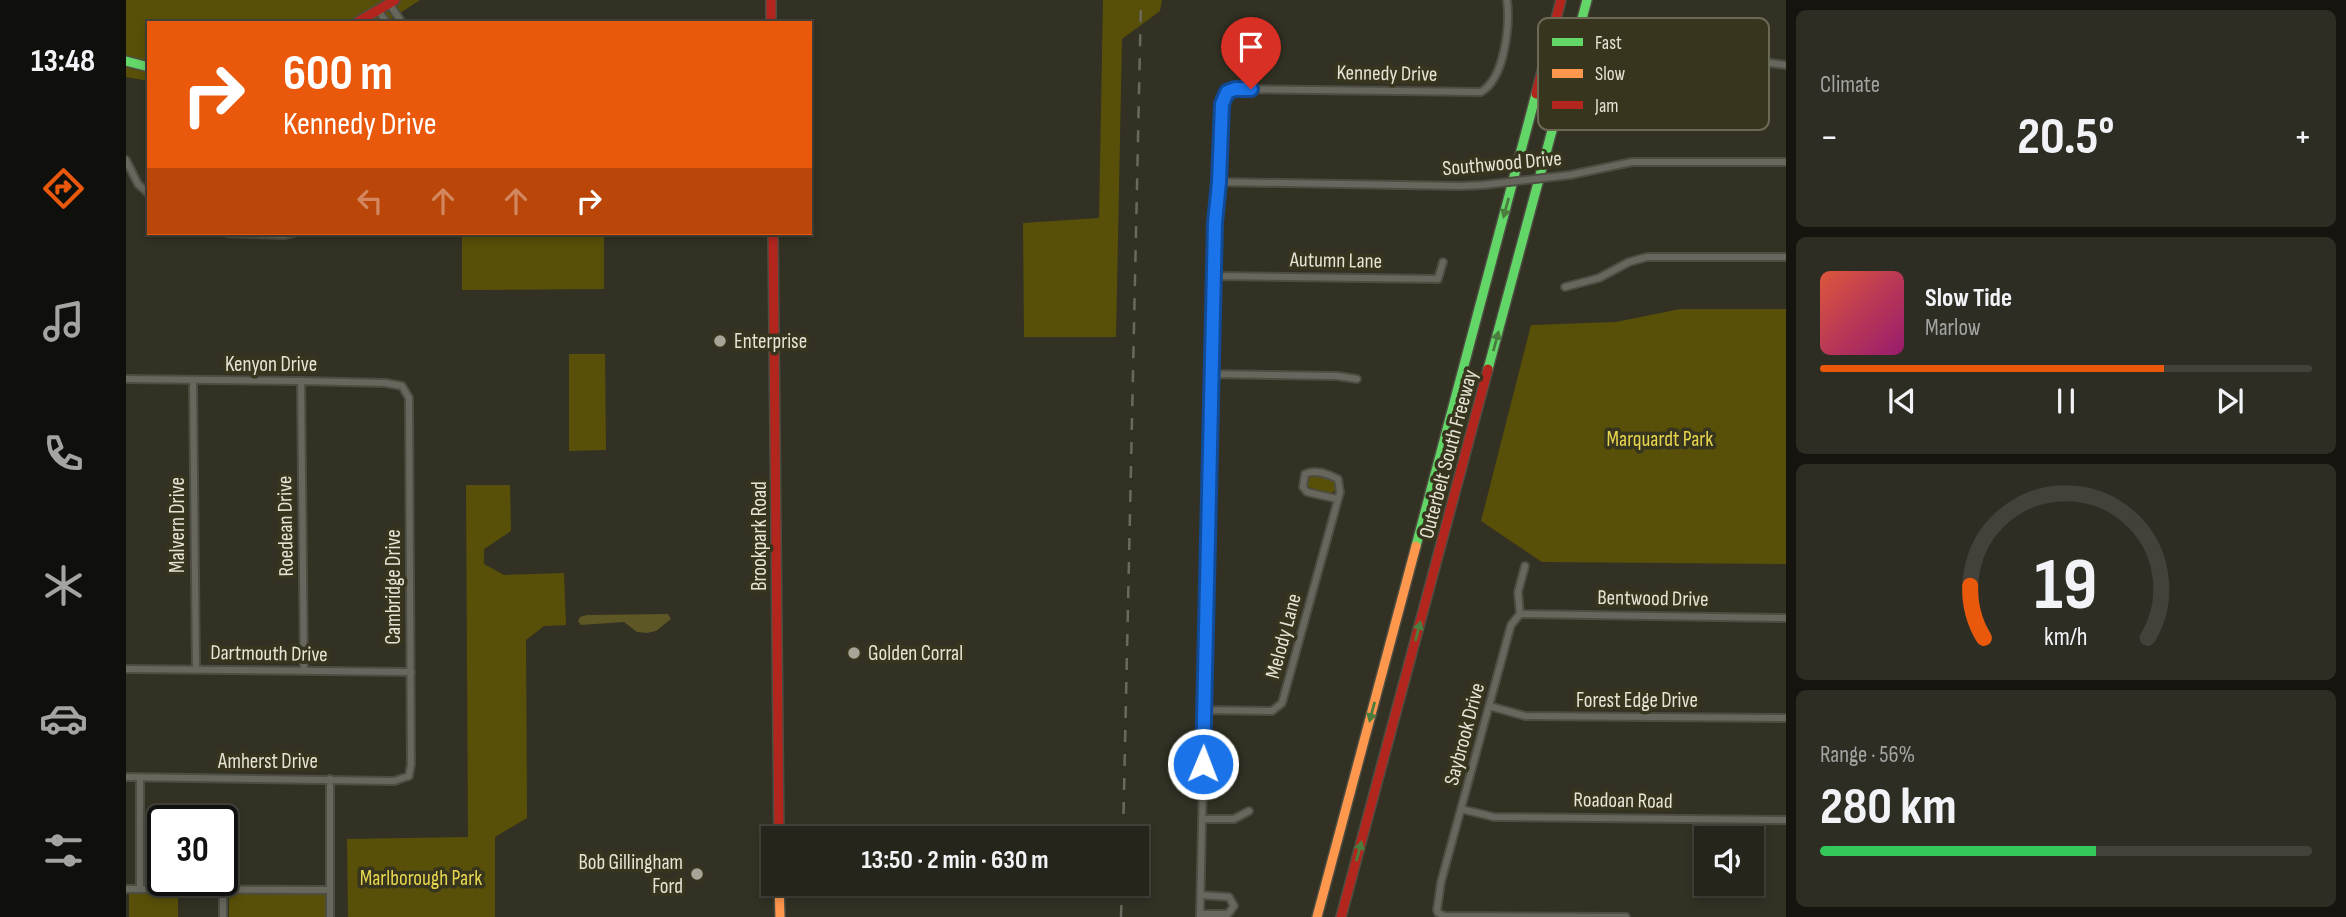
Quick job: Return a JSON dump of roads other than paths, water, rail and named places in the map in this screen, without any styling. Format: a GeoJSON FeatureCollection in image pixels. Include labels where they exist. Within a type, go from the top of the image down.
{"type":"FeatureCollection","features":[{"type":"Feature","properties":{"kind":"main road"},"geometry":{"type":"LineString","coordinates":[[771,0],[771,21]]}},
{"type":"Feature","properties":{"kind":"main road","name":"Outerbelt South Freeway"},"geometry":{"type":"LineString","coordinates":[[1556,18],[1561,0]]}},
{"type":"Feature","properties":{"kind":"main road","name":"Outerbelt South Freeway"},"geometry":{"type":"LineString","coordinates":[[1582,18],[1587,0]]}},
{"type":"Feature","properties":{"kind":"main road"},"geometry":{"type":"LineString","coordinates":[[360,21],[392,2]]}},
{"type":"Feature","properties":{"kind":"main road"},"geometry":{"type":"LineString","coordinates":[[126,61],[147,66]]}},
{"type":"Feature","properties":{"kind":"main road","name":"Outerbelt South Freeway"},"geometry":{"type":"LineString","coordinates":[[1317,917],[1538,86]]}},
{"type":"Feature","properties":{"kind":"main road","name":"Outerbelt South Freeway"},"geometry":{"type":"LineString","coordinates":[[1341,917],[1552,130]]}},
{"type":"Feature","properties":{"kind":"main road","name":"Brookpark Road"},"geometry":{"type":"LineString","coordinates":[[773,235],[779,826]]}},
{"type":"Feature","properties":{"kind":"main road"},"geometry":{"type":"LineString","coordinates":[[779,896],[780,917]]}},
{"type":"Feature","properties":{"kind":"street","name":"Kennedy Drive"},"geometry":{"type":"LineString","coordinates":[[1219,182],[1222,104],[1227,92],[1235,89],[1481,92],[1489,87],[1495,76],[1507,34],[1507,0]]}},
{"type":"Feature","properties":{"kind":"street"},"geometry":{"type":"LineString","coordinates":[[392,2],[401,21]]}},
{"type":"Feature","properties":{"kind":"street"},"geometry":{"type":"LineString","coordinates":[[379,10],[386,21]]}},
{"type":"Feature","properties":{"kind":"street"},"geometry":{"type":"LineString","coordinates":[[126,160],[138,184],[147,192]]}},
{"type":"Feature","properties":{"kind":"street","name":"Southwood Drive"},"geometry":{"type":"LineString","coordinates":[[1219,182],[1460,186],[1570,175],[1632,162],[1786,162]]}},
{"type":"Feature","properties":{"kind":"street"},"geometry":{"type":"LineString","coordinates":[[1200,895],[1229,897],[1234,906],[1228,914],[1200,916],[1200,895],[1204,709],[1215,223],[1219,182]]}},
{"type":"Feature","properties":{"kind":"street"},"geometry":{"type":"LineString","coordinates":[[1565,287],[1599,278],[1629,262],[1647,257],[1786,257]]}},
{"type":"Feature","properties":{"kind":"street","name":"Autumn Lane"},"geometry":{"type":"LineString","coordinates":[[1214,276],[1438,279],[1443,262]]}},
{"type":"Feature","properties":{"kind":"street"},"geometry":{"type":"LineString","coordinates":[[1212,374],[1337,376],[1357,379]]}},
{"type":"Feature","properties":{"kind":"street","name":"Kenyon Drive"},"geometry":{"type":"LineString","coordinates":[[126,379],[301,381],[401,386],[409,398]]}},
{"type":"Feature","properties":{"kind":"street","name":"Malvern Drive"},"geometry":{"type":"LineString","coordinates":[[193,381],[196,670]]}},
{"type":"Feature","properties":{"kind":"street","name":"Roedean Drive"},"geometry":{"type":"LineString","coordinates":[[301,381],[304,671]]}},
{"type":"Feature","properties":{"kind":"street","name":"Cambridge Drive"},"geometry":{"type":"LineString","coordinates":[[409,398],[409,776]]}},
{"type":"Feature","properties":{"kind":"street"},"geometry":{"type":"LineString","coordinates":[[1315,472],[1338,480],[1338,499],[1307,492],[1303,487],[1305,474],[1315,472]]}},
{"type":"Feature","properties":{"kind":"street","name":"Melody Lane"},"geometry":{"type":"LineString","coordinates":[[1204,709],[1272,711],[1282,703],[1338,499]]}},
{"type":"Feature","properties":{"kind":"street","name":"Saybrook Drive"},"geometry":{"type":"LineString","coordinates":[[1525,566],[1518,592],[1520,614],[1511,625],[1441,882],[1438,913],[1444,916],[1626,917]]}},
{"type":"Feature","properties":{"kind":"street","name":"Bentwood Drive"},"geometry":{"type":"LineString","coordinates":[[1520,614],[1786,618]]}},
{"type":"Feature","properties":{"kind":"street","name":"Dartmouth Drive"},"geometry":{"type":"LineString","coordinates":[[126,669],[411,672]]}},
{"type":"Feature","properties":{"kind":"street","name":"Forest Edge Drive"},"geometry":{"type":"LineString","coordinates":[[1489,706],[1525,716],[1786,718]]}},
{"type":"Feature","properties":{"kind":"street","name":"Amherst Drive"},"geometry":{"type":"LineString","coordinates":[[126,777],[394,781],[409,776]]}},
{"type":"Feature","properties":{"kind":"street"},"geometry":{"type":"LineString","coordinates":[[140,778],[140,889]]}},
{"type":"Feature","properties":{"kind":"street"},"geometry":{"type":"LineString","coordinates":[[330,779],[330,917]]}},
{"type":"Feature","properties":{"kind":"street","name":"Roadoan Road"},"geometry":{"type":"LineString","coordinates":[[1461,809],[1494,817],[1786,820]]}},
{"type":"Feature","properties":{"kind":"street"},"geometry":{"type":"LineString","coordinates":[[1202,819],[1234,819],[1249,811]]}},
{"type":"Feature","properties":{"kind":"street"},"geometry":{"type":"LineString","coordinates":[[126,889],[147,889]]}},
{"type":"Feature","properties":{"kind":"street"},"geometry":{"type":"LineString","coordinates":[[238,890],[330,890]]}},
{"type":"Feature","properties":{"kind":"street"},"geometry":{"type":"LineString","coordinates":[[223,896],[223,917]]}},
{"type":"Feature","properties":{"kind":"railway"},"geometry":{"type":"LineString","coordinates":[[1123,826],[1141,0]]}},
{"type":"Feature","properties":{"kind":"railway"},"geometry":{"type":"LineString","coordinates":[[1121,917],[1122,896]]}},
{"type":"Feature","properties":{"kind":"place","name":"Enterprise"},"geometry":{"type":"Point","coordinates":[720,341]}},
{"type":"Feature","properties":{"kind":"place","name":"Golden Corral"},"geometry":{"type":"Point","coordinates":[854,653]}},
{"type":"Feature","properties":{"kind":"place","name":"Bob Gillingham Ford"},"geometry":{"type":"Point","coordinates":[697,874]}},
{"type":"Feature","properties":{"kind":"park label","name":"Marquardt Park"},"geometry":{"type":"Point","coordinates":[1660,439]}},
{"type":"Feature","properties":{"kind":"park label","name":"Marlborough Park"},"geometry":{"type":"Point","coordinates":[421,878]}}]}
